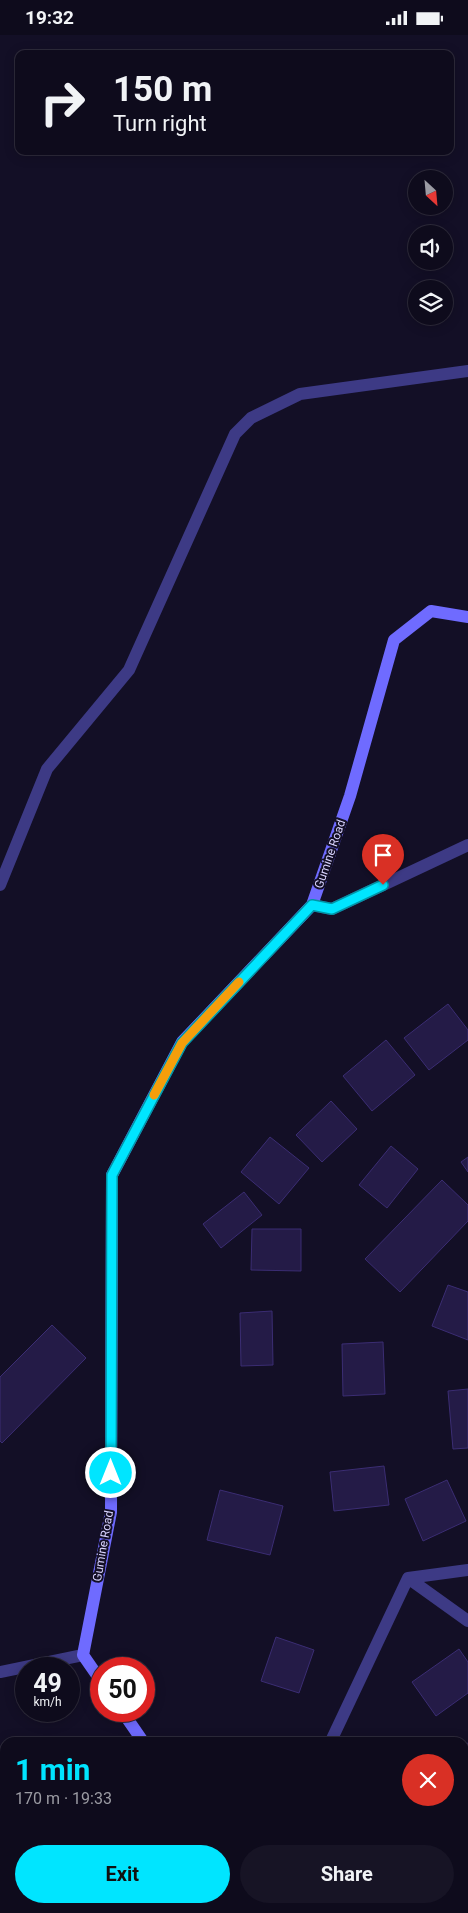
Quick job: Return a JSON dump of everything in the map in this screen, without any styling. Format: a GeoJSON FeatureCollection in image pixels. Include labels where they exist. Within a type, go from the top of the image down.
{"type":"FeatureCollection","features":[{"type":"Feature","properties":{"kind":"main road","name":"Gumine Road"},"geometry":{"type":"LineString","coordinates":[[83,1655],[111,1512],[112,1175],[182,1043],[312,905],[350,796],[394,641],[431,611],[468,617]]}},
{"type":"Feature","properties":{"kind":"main road"},"geometry":{"type":"LineString","coordinates":[[83,1655],[90,1665]]}},
{"type":"Feature","properties":{"kind":"main road"},"geometry":{"type":"LineString","coordinates":[[130,1722],[140,1737]]}},
{"type":"Feature","properties":{"kind":"street"},"geometry":{"type":"LineString","coordinates":[[0,885],[47,769],[129,670],[235,434],[251,418],[300,394],[468,371]]}},
{"type":"Feature","properties":{"kind":"street"},"geometry":{"type":"LineString","coordinates":[[312,905],[332,909],[468,845]]}},
{"type":"Feature","properties":{"kind":"street"},"geometry":{"type":"LineString","coordinates":[[408,1578],[468,1570]]}},
{"type":"Feature","properties":{"kind":"street"},"geometry":{"type":"LineString","coordinates":[[408,1578],[468,1621]]}},
{"type":"Feature","properties":{"kind":"street"},"geometry":{"type":"LineString","coordinates":[[333,1737],[408,1578]]}},
{"type":"Feature","properties":{"kind":"street"},"geometry":{"type":"LineString","coordinates":[[0,1672],[83,1655]]}},
{"type":"Feature","properties":{"kind":"building"},"geometry":{"type":"Polygon","coordinates":[[[448,1004],[468,1030],[468,1040],[429,1070],[404,1038],[448,1004]]]}},
{"type":"Feature","properties":{"kind":"building"},"geometry":{"type":"Polygon","coordinates":[[[386,1040],[415,1075],[372,1111],[343,1076],[386,1040]]]}},
{"type":"Feature","properties":{"kind":"building"},"geometry":{"type":"Polygon","coordinates":[[[331,1101],[357,1129],[322,1162],[296,1135],[331,1101]]]}},
{"type":"Feature","properties":{"kind":"building"},"geometry":{"type":"Polygon","coordinates":[[[270,1137],[309,1168],[279,1204],[241,1172],[270,1137]]]}},
{"type":"Feature","properties":{"kind":"building"},"geometry":{"type":"Polygon","coordinates":[[[391,1146],[418,1169],[387,1208],[359,1185],[391,1146]]]}},
{"type":"Feature","properties":{"kind":"building"},"geometry":{"type":"Polygon","coordinates":[[[468,1157],[468,1172],[461,1162],[468,1157]]]}},
{"type":"Feature","properties":{"kind":"building"},"geometry":{"type":"Polygon","coordinates":[[[442,1180],[468,1205],[468,1221],[400,1292],[365,1259],[442,1180]]]}},
{"type":"Feature","properties":{"kind":"building"},"geometry":{"type":"Polygon","coordinates":[[[244,1192],[262,1215],[221,1248],[203,1224],[244,1192]]]}},
{"type":"Feature","properties":{"kind":"building"},"geometry":{"type":"Polygon","coordinates":[[[252,1229],[301,1229],[301,1271],[251,1270],[252,1229]]]}},
{"type":"Feature","properties":{"kind":"building"},"geometry":{"type":"Polygon","coordinates":[[[448,1285],[468,1292],[468,1340],[432,1326],[448,1285]]]}},
{"type":"Feature","properties":{"kind":"building"},"geometry":{"type":"Polygon","coordinates":[[[272,1311],[273,1365],[241,1366],[240,1313],[272,1311]]]}},
{"type":"Feature","properties":{"kind":"building"},"geometry":{"type":"Polygon","coordinates":[[[52,1325],[86,1358],[2,1443],[0,1441],[0,1377],[52,1325]]]}},
{"type":"Feature","properties":{"kind":"building"},"geometry":{"type":"Polygon","coordinates":[[[383,1342],[385,1394],[343,1396],[342,1344],[383,1342]]]}},
{"type":"Feature","properties":{"kind":"building"},"geometry":{"type":"Polygon","coordinates":[[[468,1389],[468,1448],[453,1449],[448,1391],[468,1389]]]}},
{"type":"Feature","properties":{"kind":"building"},"geometry":{"type":"Polygon","coordinates":[[[384,1466],[389,1505],[334,1511],[330,1472],[384,1466]]]}},
{"type":"Feature","properties":{"kind":"building"},"geometry":{"type":"Polygon","coordinates":[[[447,1480],[466,1521],[423,1541],[405,1499],[447,1480]]]}},
{"type":"Feature","properties":{"kind":"building"},"geometry":{"type":"Polygon","coordinates":[[[220,1490],[283,1506],[270,1555],[207,1540],[220,1490]]]}},
{"type":"Feature","properties":{"kind":"building"},"geometry":{"type":"Polygon","coordinates":[[[276,1637],[314,1650],[299,1693],[261,1681],[276,1637]]]}},
{"type":"Feature","properties":{"kind":"building"},"geometry":{"type":"Polygon","coordinates":[[[459,1649],[468,1662],[468,1693],[436,1716],[412,1682],[459,1649]]]}},
{"type":"Feature","properties":{"kind":"slow traffic"},"geometry":{"type":"LineString","coordinates":[[154,1095],[182,1043],[239,982]]}},
{"type":"Feature","properties":{"kind":"route"},"geometry":{"type":"LineString","coordinates":[[111,1473],[112,1175],[182,1043],[312,905],[332,909],[383,885]]}}]}
